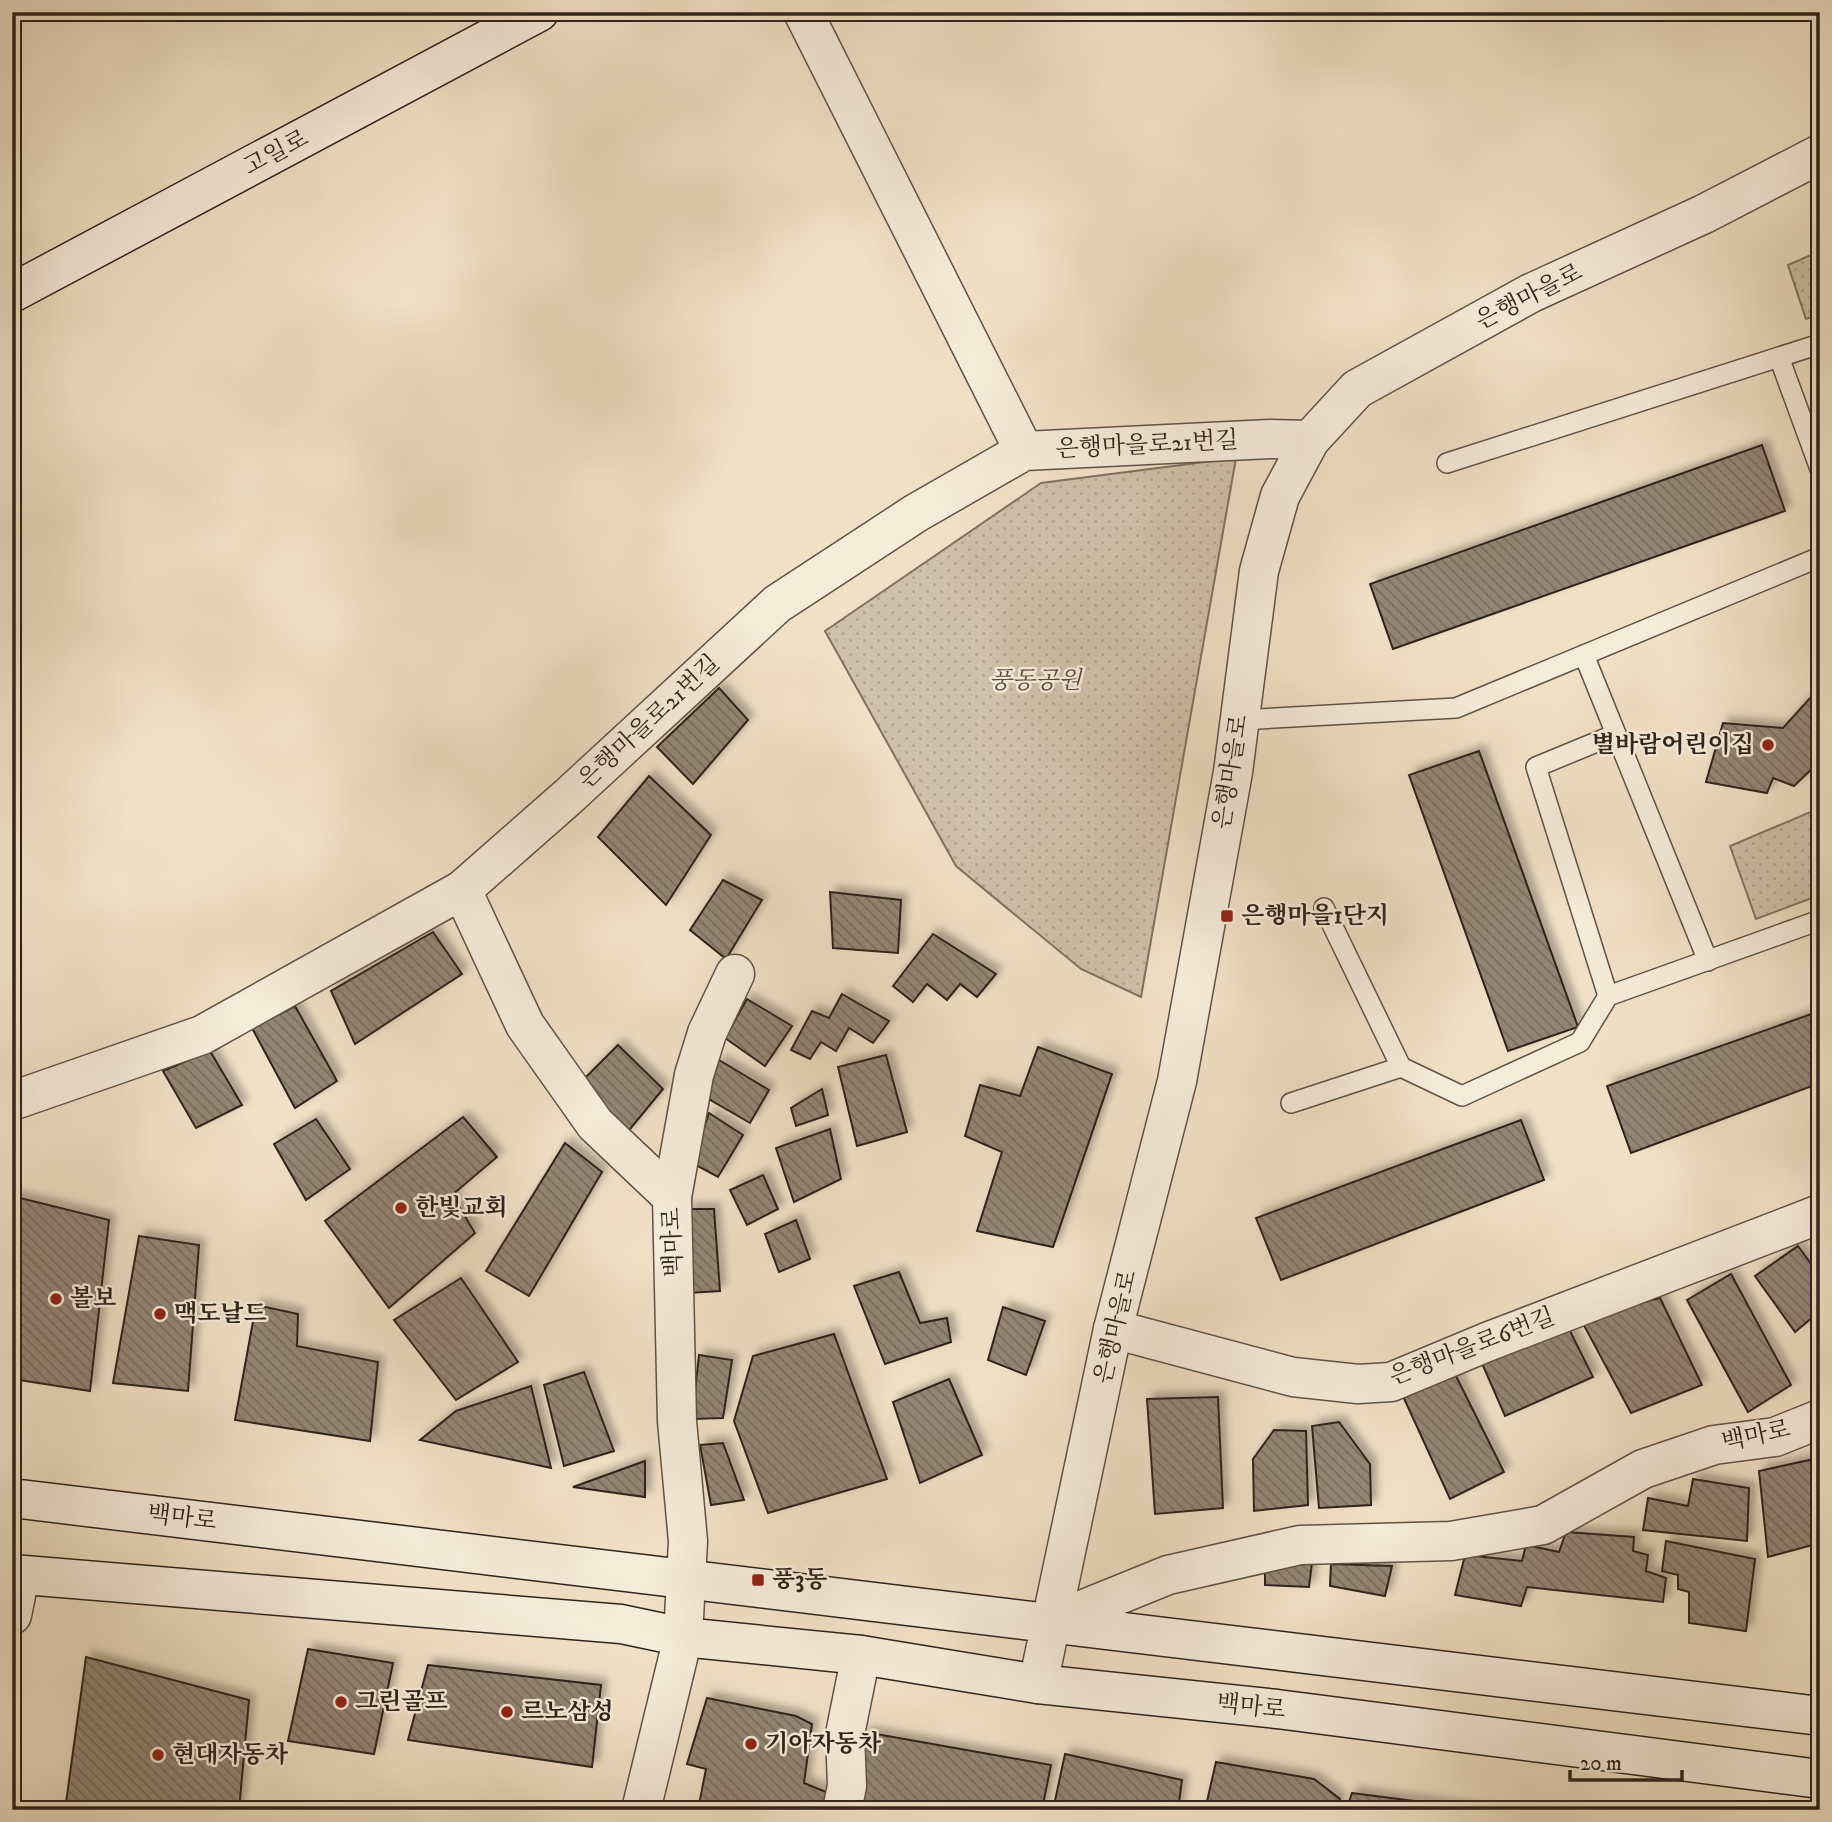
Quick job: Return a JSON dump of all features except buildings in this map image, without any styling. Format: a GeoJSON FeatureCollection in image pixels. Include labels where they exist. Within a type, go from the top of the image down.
{"type":"FeatureCollection","features":[{"type":"Feature","properties":{"kind":"street","name":"고일로"},"geometry":{"type":"LineString","coordinates":[[12,293],[539,12]]}},
{"type":"Feature","properties":{"kind":"street"},"geometry":{"type":"LineString","coordinates":[[803,12],[1024,451]]}},
{"type":"Feature","properties":{"kind":"street","name":"은행마을로"},"geometry":{"type":"LineString","coordinates":[[1038,1684],[1113,1329],[1177,1081],[1240,720],[1259,571],[1280,496],[1310,440],[1357,389],[1531,293],[1704,214],[1820,154]]}},
{"type":"Feature","properties":{"kind":"street","name":"은행마을로21번길"},"geometry":{"type":"LineString","coordinates":[[12,1101],[202,1035],[462,890],[569,796],[776,604],[915,513],[1024,451],[1270,439],[1310,440]]}},
{"type":"Feature","properties":{"kind":"street","name":"백마로"},"geometry":{"type":"LineString","coordinates":[[462,890],[525,1025],[595,1124],[672,1197],[677,1421],[688,1541],[683,1637]]}},
{"type":"Feature","properties":{"kind":"street"},"geometry":{"type":"LineString","coordinates":[[672,1197],[694,1075],[707,1033],[735,974]]}},
{"type":"Feature","properties":{"kind":"street","name":"은행마을로6번길"},"geometry":{"type":"LineString","coordinates":[[1113,1329],[1293,1377],[1358,1384],[1391,1382],[1487,1342],[1820,1214]]}},
{"type":"Feature","properties":{"kind":"street","name":"백마로"},"geometry":{"type":"LineString","coordinates":[[1052,1622],[1168,1575],[1300,1545],[1451,1541],[1543,1525],[1643,1469],[1714,1445],[1774,1437],[1820,1419]]}},
{"type":"Feature","properties":{"kind":"street","name":"백마로"},"geometry":{"type":"LineString","coordinates":[[12,1498],[1820,1716]]}},
{"type":"Feature","properties":{"kind":"street"},"geometry":{"type":"LineString","coordinates":[[12,1615],[16,1575]]}},
{"type":"Feature","properties":{"kind":"street","name":"백마로"},"geometry":{"type":"LineString","coordinates":[[16,1575],[621,1624],[683,1637],[861,1655],[1038,1684],[1277,1709],[1820,1779]]}},
{"type":"Feature","properties":{"kind":"street"},"geometry":{"type":"LineString","coordinates":[[641,1810],[683,1637]]}},
{"type":"Feature","properties":{"kind":"street"},"geometry":{"type":"LineString","coordinates":[[842,1810],[847,1786],[845,1734],[861,1655]]}},
{"type":"Feature","properties":{"kind":"lane"},"geometry":{"type":"LineString","coordinates":[[1447,463],[1820,344]]}},
{"type":"Feature","properties":{"kind":"lane"},"geometry":{"type":"LineString","coordinates":[[1779,357],[1820,469]]}},
{"type":"Feature","properties":{"kind":"lane"},"geometry":{"type":"LineString","coordinates":[[1240,720],[1457,708],[1820,557]]}},
{"type":"Feature","properties":{"kind":"lane"},"geometry":{"type":"LineString","coordinates":[[1584,655],[1708,961]]}},
{"type":"Feature","properties":{"kind":"lane"},"geometry":{"type":"LineString","coordinates":[[1608,996],[1536,767],[1616,734]]}},
{"type":"Feature","properties":{"kind":"lane"},"geometry":{"type":"LineString","coordinates":[[1324,908],[1401,1067],[1462,1096],[1580,1042],[1608,996],[1820,920]]}},
{"type":"Feature","properties":{"kind":"lane"},"geometry":{"type":"LineString","coordinates":[[1291,1103],[1401,1067]]}},
{"type":"Feature","properties":{"kind":"green space"},"geometry":{"type":"Polygon","coordinates":[[[1820,251],[1820,314],[1806,319],[1788,265],[1820,251]]]}},
{"type":"Feature","properties":{"kind":"green space","name":"풍동공원"},"geometry":{"type":"Polygon","coordinates":[[[1236,458],[1141,997],[1081,969],[956,866],[825,631],[1041,483],[1236,458]]]}},
{"type":"Feature","properties":{"kind":"green space"},"geometry":{"type":"Polygon","coordinates":[[[1820,808],[1820,895],[1756,919],[1730,846],[1820,808]]]}},
{"type":"Feature","properties":{"kind":"place","name":"별바람어린이집"},"geometry":{"type":"Point","coordinates":[1768,745]}},
{"type":"Feature","properties":{"kind":"place","name":"은행마을1단지"},"geometry":{"type":"Point","coordinates":[1227,916]}},
{"type":"Feature","properties":{"kind":"place","name":"한빛교회"},"geometry":{"type":"Point","coordinates":[401,1208]}},
{"type":"Feature","properties":{"kind":"place","name":"볼보"},"geometry":{"type":"Point","coordinates":[56,1299]}},
{"type":"Feature","properties":{"kind":"place","name":"맥도날드"},"geometry":{"type":"Point","coordinates":[160,1314]}},
{"type":"Feature","properties":{"kind":"place","name":"풍3동"},"geometry":{"type":"Point","coordinates":[758,1580]}},
{"type":"Feature","properties":{"kind":"place","name":"그린골프"},"geometry":{"type":"Point","coordinates":[341,1702]}},
{"type":"Feature","properties":{"kind":"place","name":"르노삼성"},"geometry":{"type":"Point","coordinates":[507,1712]}},
{"type":"Feature","properties":{"kind":"place","name":"기아자동차"},"geometry":{"type":"Point","coordinates":[751,1744]}},
{"type":"Feature","properties":{"kind":"place","name":"현대자동차"},"geometry":{"type":"Point","coordinates":[158,1755]}}]}
